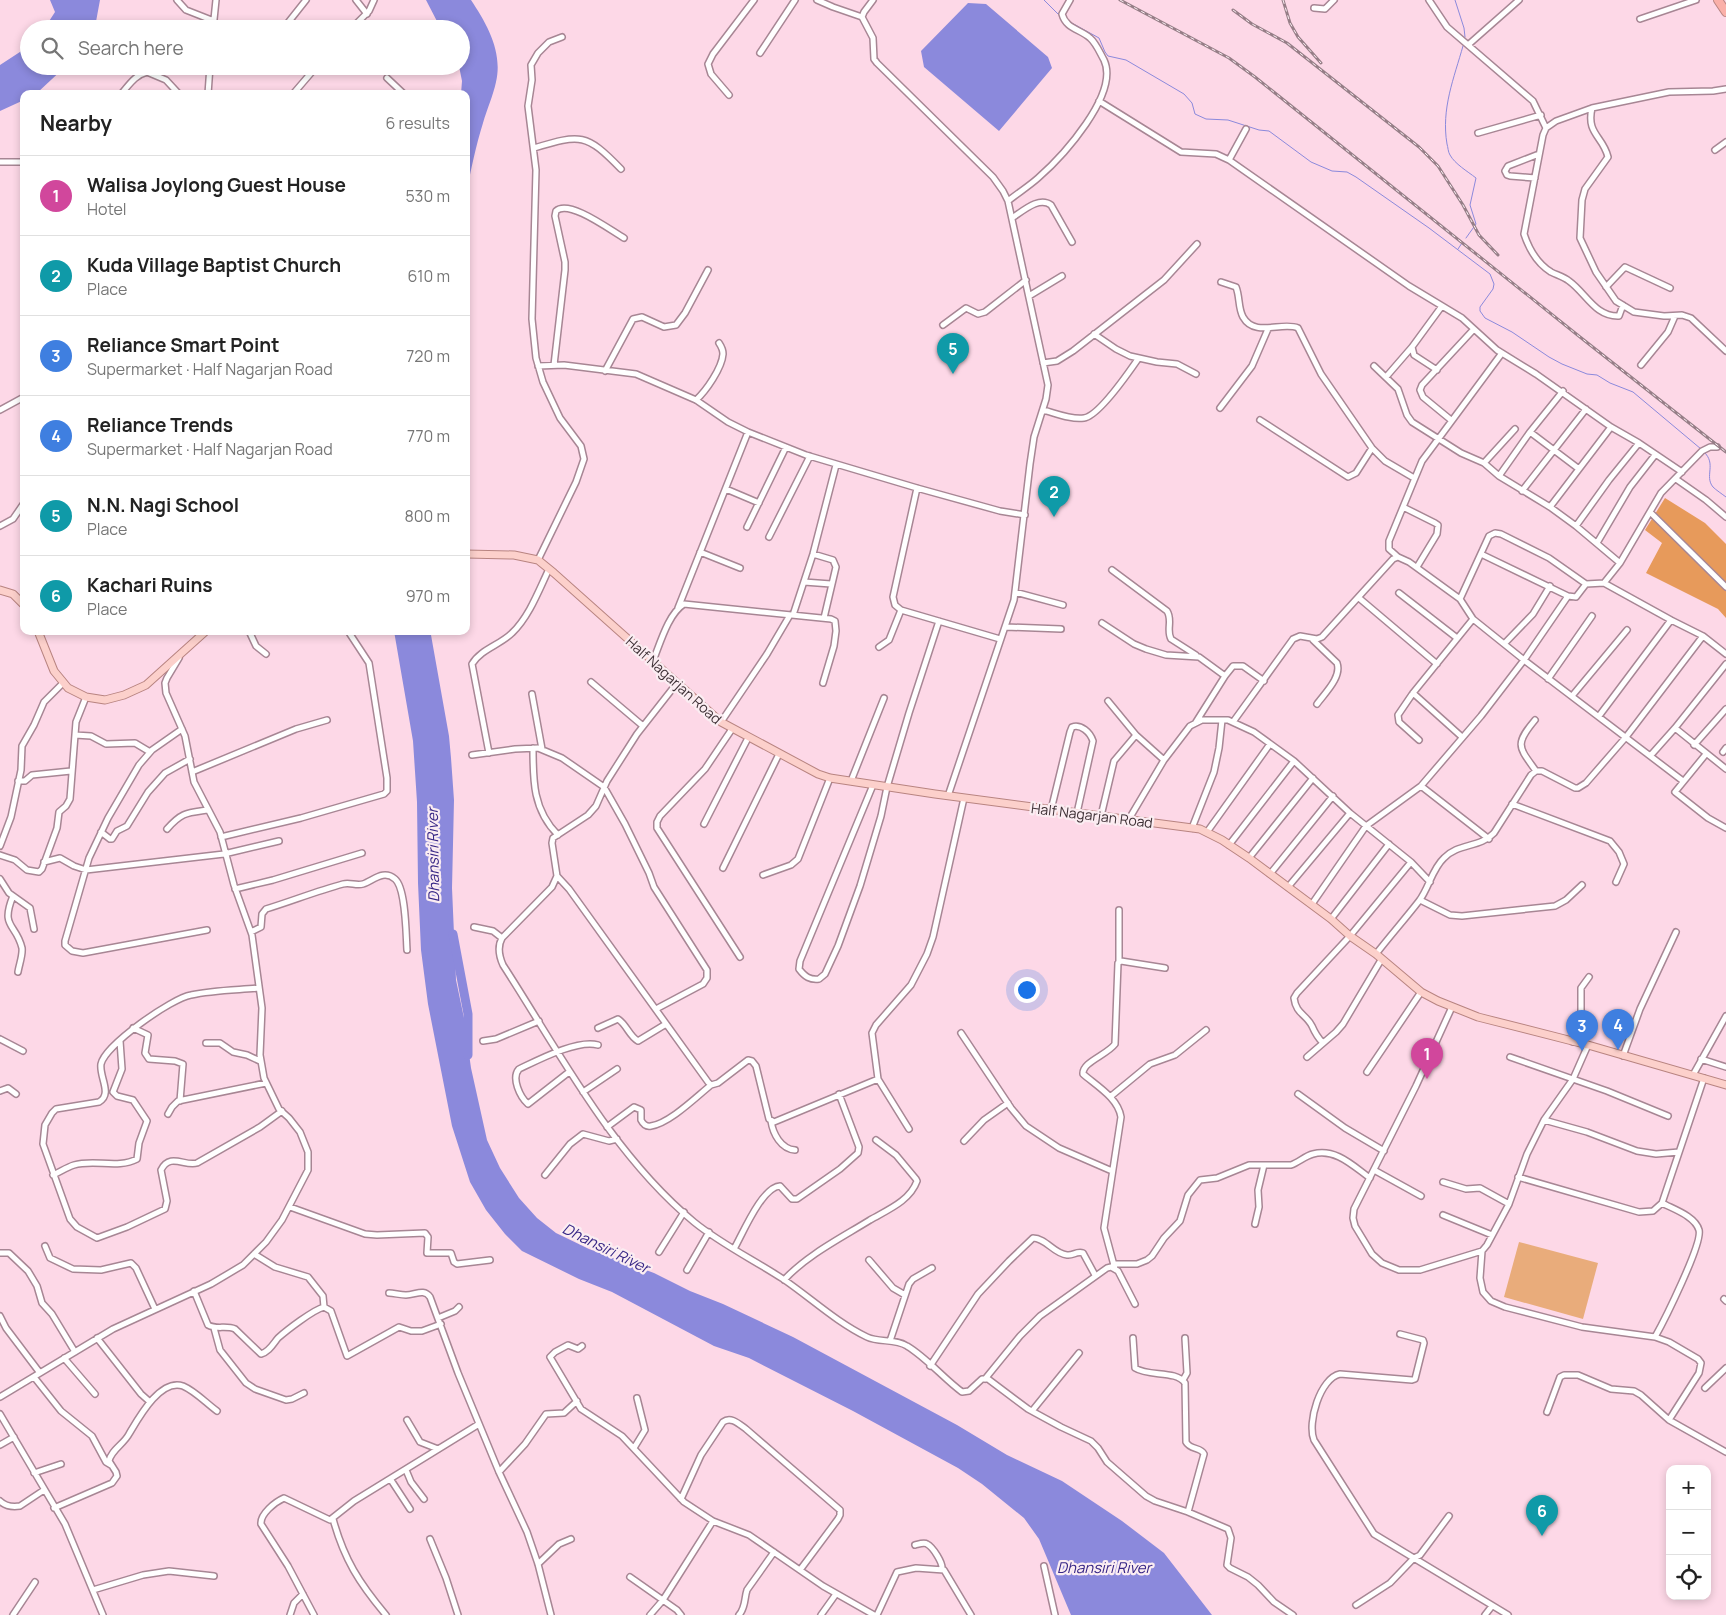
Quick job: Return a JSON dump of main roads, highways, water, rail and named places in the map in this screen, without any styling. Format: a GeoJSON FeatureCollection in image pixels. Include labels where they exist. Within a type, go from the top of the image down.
{"type":"FeatureCollection","features":[{"type":"Feature","properties":{"kind":"highway"},"geometry":{"type":"LineString","coordinates":[[1718,0],[1726,12]]}},
{"type":"Feature","properties":{"kind":"main road","name":"Half Nagarjan Road"},"geometry":{"type":"LineString","coordinates":[[470,554],[514,555],[538,560],[720,722],[818,774],[830,778],[873,785],[1129,819],[1207,832],[1249,858],[1312,904],[1421,992],[1478,1017],[1588,1045],[1726,1085]]}},
{"type":"Feature","properties":{"kind":"main road"},"geometry":{"type":"LineString","coordinates":[[0,590],[13,594],[20,600]]}},
{"type":"Feature","properties":{"kind":"main road"},"geometry":{"type":"LineString","coordinates":[[40,635],[54,671],[68,688],[86,697],[105,700],[124,695],[146,685],[201,635]]}},
{"type":"Feature","properties":{"kind":"water"},"geometry":{"type":"Polygon","coordinates":[[[50,0],[100,0],[96,20],[50,20],[55,12],[50,0]]]}},
{"type":"Feature","properties":{"kind":"water"},"geometry":{"type":"Polygon","coordinates":[[[426,0],[471,0],[488,29],[495,49],[498,71],[496,82],[478,140],[470,176],[470,90],[461,90],[461,75],[470,75],[470,20],[436,20],[426,0]]]}},
{"type":"Feature","properties":{"kind":"water"},"geometry":{"type":"Polygon","coordinates":[[[968,3],[986,4],[1048,57],[1052,68],[999,131],[924,67],[921,51],[968,3]]]}},
{"type":"Feature","properties":{"kind":"water"},"geometry":{"type":"Polygon","coordinates":[[[20,52],[20,75],[56,75],[40,90],[20,90],[20,102],[0,111],[0,65],[20,52]]]}},
{"type":"Feature","properties":{"kind":"water","name":"Dhansiri River"},"geometry":{"type":"Polygon","coordinates":[[[395,635],[431,635],[449,736],[454,800],[452,888],[456,980],[464,1018],[471,1068],[487,1140],[500,1168],[519,1198],[537,1218],[556,1233],[589,1249],[654,1273],[793,1337],[957,1425],[1007,1455],[1062,1481],[1122,1521],[1164,1553],[1212,1615],[1071,1615],[1039,1539],[1024,1518],[982,1484],[958,1468],[853,1411],[749,1358],[714,1346],[612,1292],[579,1279],[522,1251],[505,1234],[486,1210],[470,1182],[452,1126],[428,1004],[421,950],[417,802],[413,741],[395,635]]]}},
{"type":"Feature","properties":{"kind":"waterway"},"geometry":{"type":"LineString","coordinates":[[1044,0],[1058,14]]}},
{"type":"Feature","properties":{"kind":"waterway"},"geometry":{"type":"LineString","coordinates":[[1455,0],[1465,37]]}},
{"type":"Feature","properties":{"kind":"waterway"},"geometry":{"type":"LineString","coordinates":[[1068,21],[1099,38],[1108,56],[1126,60],[1184,94],[1192,103],[1195,114],[1206,119],[1228,120],[1259,130],[1269,131],[1311,162],[1332,171],[1347,172],[1356,177],[1490,274],[1494,284],[1493,289],[1480,307],[1480,311],[1485,318],[1512,332],[1562,364],[1587,374],[1597,375],[1610,383],[1633,392],[1701,449]]}},
{"type":"Feature","properties":{"kind":"waterway"},"geometry":{"type":"LineString","coordinates":[[1463,46],[1449,94],[1446,131],[1450,155],[1476,178],[1470,205],[1476,224],[1466,238]]}},
{"type":"Feature","properties":{"kind":"waterway"},"geometry":{"type":"LineString","coordinates":[[1458,249],[1462,243]]}},
{"type":"Feature","properties":{"kind":"waterway"},"geometry":{"type":"LineString","coordinates":[[1704,452],[1710,461],[1711,483],[1714,488],[1726,497]]}},
{"type":"Feature","properties":{"kind":"waterway","name":"Dhansiri River"},"geometry":{"type":"LineString","coordinates":[[453,934],[468,1014],[468,1055]]}},
{"type":"Feature","properties":{"kind":"railway"},"geometry":{"type":"LineString","coordinates":[[1120,0],[1229,58],[1255,77],[1726,452]]}},
{"type":"Feature","properties":{"kind":"railway"},"geometry":{"type":"LineString","coordinates":[[1283,0],[1290,23],[1298,37],[1321,63]]}},
{"type":"Feature","properties":{"kind":"railway"},"geometry":{"type":"LineString","coordinates":[[1233,10],[1252,24],[1287,43],[1419,147],[1438,166],[1463,205],[1479,235],[1498,255]]}},
{"type":"Feature","properties":{"kind":"place","name":"N.N. Nagi School"},"geometry":{"type":"Point","coordinates":[953,374]}},
{"type":"Feature","properties":{"kind":"place","name":"Kuda Village Baptist Church"},"geometry":{"type":"Point","coordinates":[1054,517]}},
{"type":"Feature","properties":{"kind":"place","name":"Reliance Trends"},"geometry":{"type":"Point","coordinates":[1618,1050]}},
{"type":"Feature","properties":{"kind":"place","name":"Reliance Smart Point"},"geometry":{"type":"Point","coordinates":[1582,1051]}},
{"type":"Feature","properties":{"kind":"place","name":"Walisa Joylong Guest House"},"geometry":{"type":"Point","coordinates":[1427,1079]}},
{"type":"Feature","properties":{"kind":"place","name":"Kachari Ruins"},"geometry":{"type":"Point","coordinates":[1542,1536]}}]}
